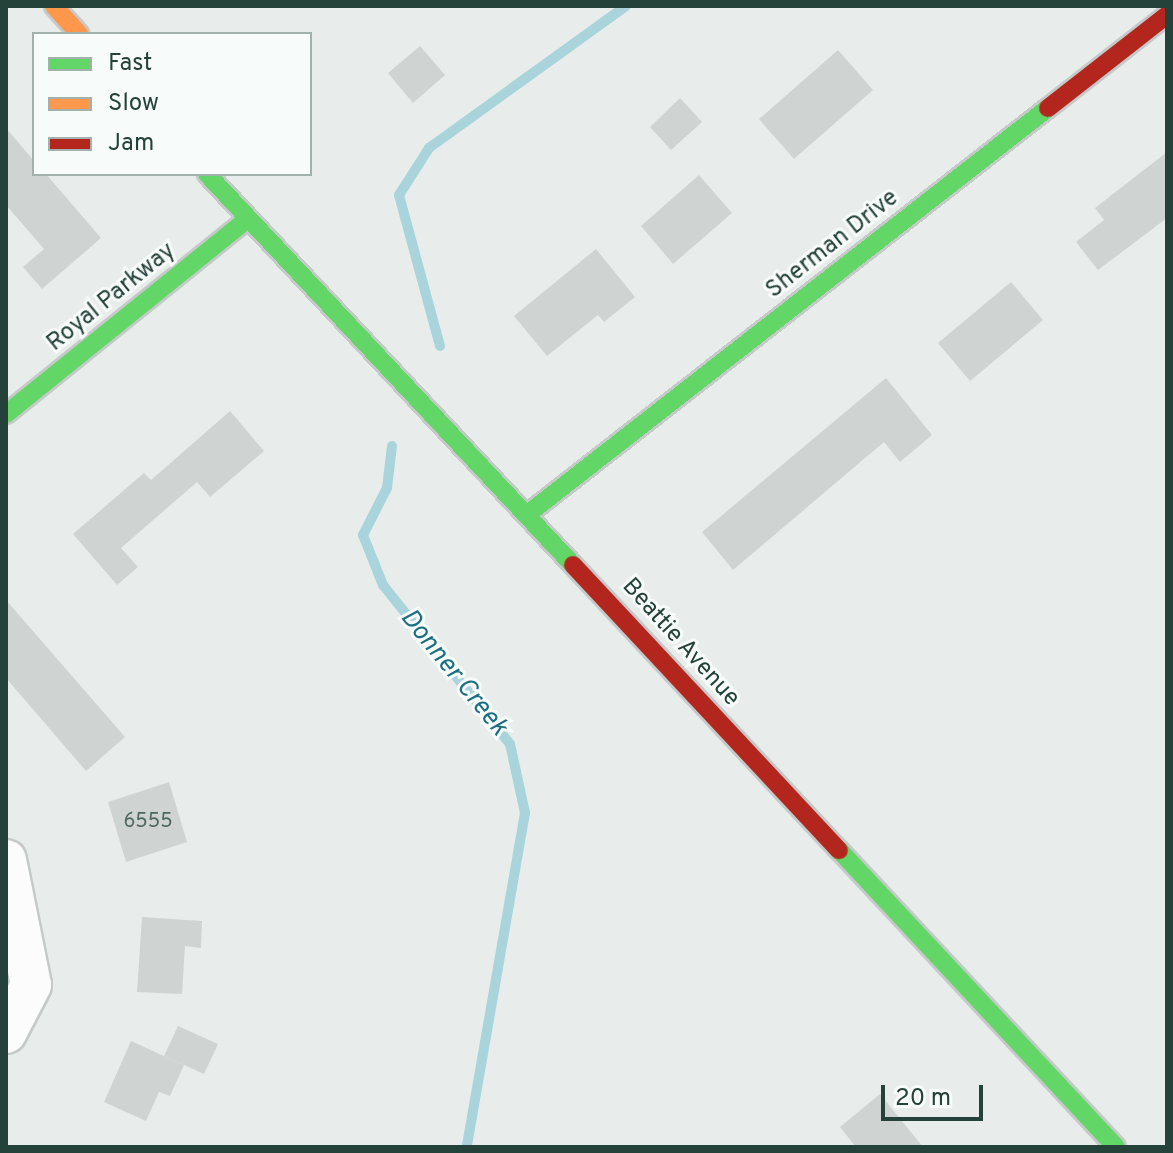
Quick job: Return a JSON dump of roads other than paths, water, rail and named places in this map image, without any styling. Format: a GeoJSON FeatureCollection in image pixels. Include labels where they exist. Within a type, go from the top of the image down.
{"type":"FeatureCollection","features":[{"type":"Feature","properties":{"kind":"street"},"geometry":{"type":"LineString","coordinates":[[54,6],[77,32]]}},
{"type":"Feature","properties":{"kind":"street","name":"Sherman Drive"},"geometry":{"type":"LineString","coordinates":[[529,513],[1167,15]]}},
{"type":"Feature","properties":{"kind":"street","name":"Beattie Avenue"},"geometry":{"type":"LineString","coordinates":[[209,176],[529,513],[1116,1147]]}},
{"type":"Feature","properties":{"kind":"street","name":"Royal Parkway"},"geometry":{"type":"LineString","coordinates":[[6,414],[248,219]]}},
{"type":"Feature","properties":{"kind":"street"},"geometry":{"type":"LineString","coordinates":[[6,860],[31,985],[6,1033]]}},
{"type":"Feature","properties":{"kind":"waterway","name":"Donner Creek"},"geometry":{"type":"LineString","coordinates":[[440,346],[399,195],[429,148],[626,6]]}},
{"type":"Feature","properties":{"kind":"waterway","name":"Donner Creek"},"geometry":{"type":"LineString","coordinates":[[392,446],[387,488],[363,535],[383,585],[510,744],[525,813],[467,1147]]}}]}
